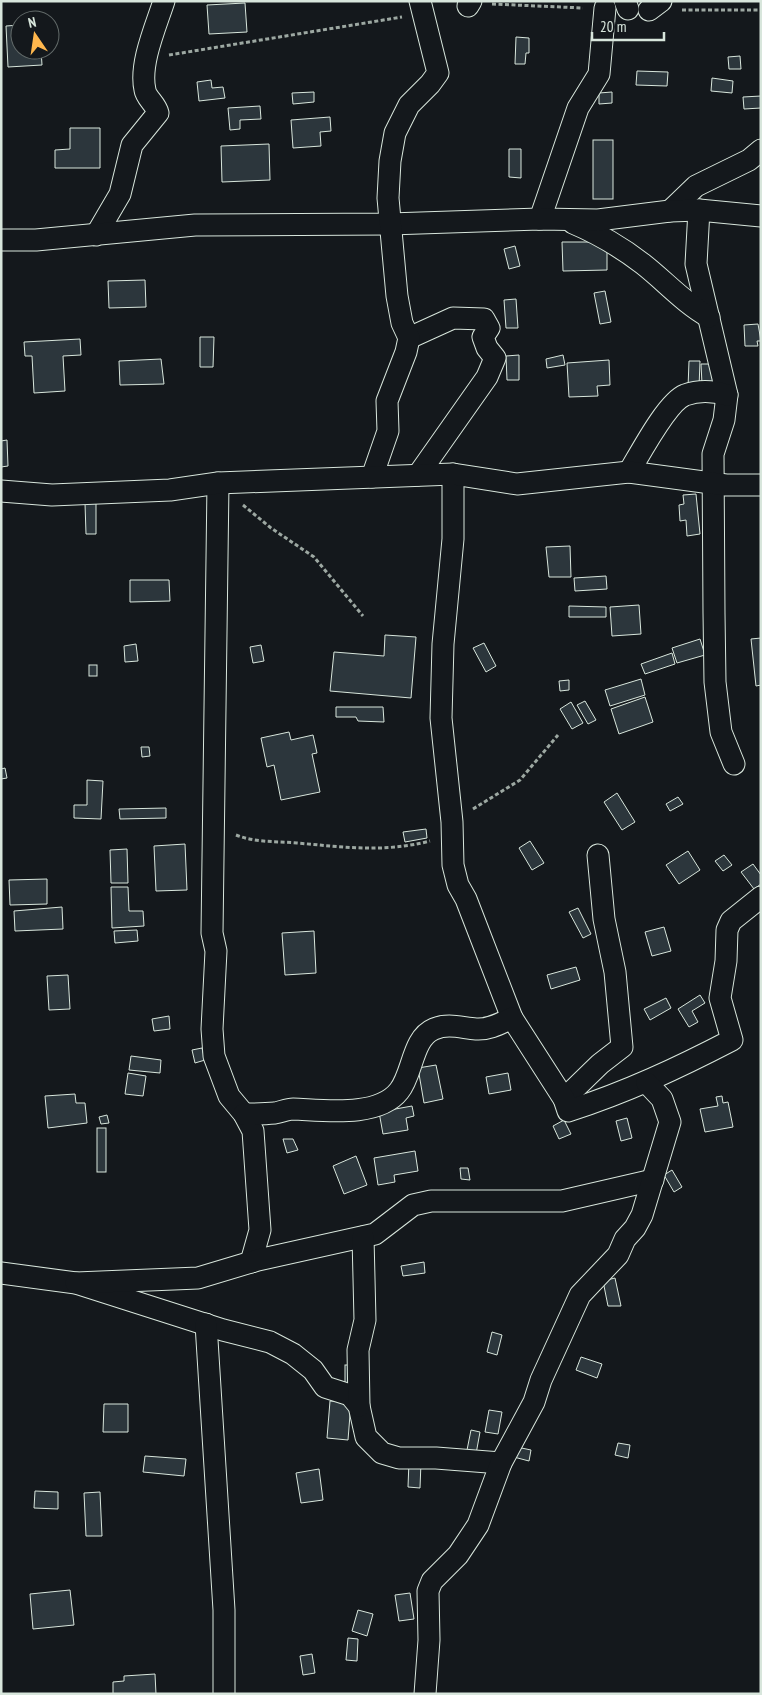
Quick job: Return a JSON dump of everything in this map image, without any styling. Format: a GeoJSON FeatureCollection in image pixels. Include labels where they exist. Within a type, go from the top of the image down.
{"type":"FeatureCollection","features":[{"type":"Feature","properties":{"kind":"street"},"geometry":{"type":"LineString","coordinates":[[96,235],[120,194],[132,145],[158,113],[157,107],[144,91],[146,58],[164,1]]}},
{"type":"Feature","properties":{"kind":"street"},"geometry":{"type":"LineString","coordinates":[[372,477],[388,431],[388,401],[406,352],[409,338],[402,323],[397,296],[388,198],[395,133],[409,105],[438,73],[420,1]]}},
{"type":"Feature","properties":{"kind":"street"},"geometry":{"type":"LineString","coordinates":[[540,218],[578,108],[598,74],[605,8]]}},
{"type":"Feature","properties":{"kind":"street"},"geometry":{"type":"LineString","coordinates":[[670,211],[696,186],[749,160],[761,150]]}},
{"type":"Feature","properties":{"kind":"street"},"geometry":{"type":"LineString","coordinates":[[1,240],[36,240],[196,225],[390,224],[540,218],[598,220],[670,211],[698,210],[761,216]]}},
{"type":"Feature","properties":{"kind":"street"},"geometry":{"type":"LineString","coordinates":[[698,210],[696,264],[716,356],[727,395],[724,420],[713,454],[715,682],[721,732],[734,764]]}},
{"type":"Feature","properties":{"kind":"street"},"geometry":{"type":"LineString","coordinates":[[564,219],[607,238],[644,264],[694,309],[709,317]]}},
{"type":"Feature","properties":{"kind":"street"},"geometry":{"type":"LineString","coordinates":[[409,338],[453,318],[484,319],[489,328],[484,337],[487,348],[495,358],[487,377],[418,475]]}},
{"type":"Feature","properties":{"kind":"street"},"geometry":{"type":"LineString","coordinates":[[629,472],[658,422],[678,399],[685,395],[714,391],[727,395]]}},
{"type":"Feature","properties":{"kind":"street"},"geometry":{"type":"LineString","coordinates":[[1,491],[52,495],[170,490],[218,483],[453,474],[517,484],[629,472],[726,485],[761,485]]}},
{"type":"Feature","properties":{"kind":"street"},"geometry":{"type":"LineString","coordinates":[[453,474],[453,538],[443,644],[440,718],[452,822],[453,865],[458,885],[466,899],[512,1018],[564,1099],[568,1111],[646,1083],[732,1040],[720,998],[726,961],[727,930],[731,920],[761,897]]}},
{"type":"Feature","properties":{"kind":"street"},"geometry":{"type":"LineString","coordinates":[[218,483],[212,933],[216,951],[216,979],[212,1029],[214,1056],[228,1096],[244,1114],[253,1131],[260,1230],[252,1262]]}},
{"type":"Feature","properties":{"kind":"street"},"geometry":{"type":"LineString","coordinates":[[564,1099],[600,1064],[622,1047],[615,972],[604,919],[598,855]]}},
{"type":"Feature","properties":{"kind":"street"},"geometry":{"type":"LineString","coordinates":[[244,1114],[277,1113],[291,1109],[331,1112],[377,1105],[388,1101],[400,1091],[424,1036],[434,1029],[457,1026],[476,1029],[489,1028],[512,1018]]}},
{"type":"Feature","properties":{"kind":"street"},"geometry":{"type":"LineString","coordinates":[[425,1694],[429,1640],[428,1590],[432,1580],[471,1539],[488,1501],[501,1464],[534,1402],[580,1295],[618,1256],[625,1239],[635,1228],[642,1215],[661,1146],[670,1122],[662,1099],[646,1083]]}},
{"type":"Feature","properties":{"kind":"street"},"geometry":{"type":"LineString","coordinates":[[76,1283],[198,1278],[252,1262],[375,1234],[413,1205],[422,1202],[484,1200],[562,1201],[653,1180]]}},
{"type":"Feature","properties":{"kind":"street"},"geometry":{"type":"LineString","coordinates":[[363,1238],[365,1320],[358,1350],[359,1406],[366,1437],[382,1453],[399,1458],[436,1458],[501,1464]]}},
{"type":"Feature","properties":{"kind":"street"},"geometry":{"type":"LineString","coordinates":[[1,1273],[76,1283],[270,1342],[293,1354],[313,1370],[325,1387],[350,1395],[359,1406]]}},
{"type":"Feature","properties":{"kind":"street"},"geometry":{"type":"LineString","coordinates":[[206,1324],[224,1610],[224,1694]]}},
{"type":"Feature","properties":{"kind":"path"},"geometry":{"type":"LineString","coordinates":[[218,483],[258,518],[314,557],[363,616]]}},
{"type":"Feature","properties":{"kind":"path"},"geometry":{"type":"LineString","coordinates":[[214,823],[251,841],[300,843],[324,847],[379,848],[410,846],[433,840],[452,822],[520,780],[558,735]]}},
{"type":"Feature","properties":{"kind":"building"},"geometry":{"type":"Polygon","coordinates":[[[245,3],[247,32],[209,34],[207,5],[245,3]]]}},
{"type":"Feature","properties":{"kind":"building"},"geometry":{"type":"Polygon","coordinates":[[[6,26],[10,26],[10,60],[42,60],[42,65],[8,67],[6,26]]]}},
{"type":"Feature","properties":{"kind":"building"},"geometry":{"type":"Polygon","coordinates":[[[516,37],[529,38],[529,53],[526,53],[525,64],[515,64],[516,37]]]}},
{"type":"Feature","properties":{"kind":"building"},"geometry":{"type":"Polygon","coordinates":[[[740,56],[741,69],[729,69],[728,57],[740,56]]]}},
{"type":"Feature","properties":{"kind":"building"},"geometry":{"type":"Polygon","coordinates":[[[637,71],[668,72],[667,86],[636,85],[637,71]]]}},
{"type":"Feature","properties":{"kind":"building"},"geometry":{"type":"Polygon","coordinates":[[[712,78],[733,81],[732,93],[711,91],[712,78]]]}},
{"type":"Feature","properties":{"kind":"building"},"geometry":{"type":"Polygon","coordinates":[[[211,80],[212,88],[223,87],[225,98],[199,101],[197,82],[211,80]]]}},
{"type":"Feature","properties":{"kind":"building"},"geometry":{"type":"Polygon","coordinates":[[[314,92],[314,102],[293,104],[292,93],[314,92]]]}},
{"type":"Feature","properties":{"kind":"building"},"geometry":{"type":"Polygon","coordinates":[[[612,92],[612,103],[599,104],[599,93],[612,92]]]}},
{"type":"Feature","properties":{"kind":"building"},"geometry":{"type":"Polygon","coordinates":[[[761,96],[761,108],[744,109],[743,97],[761,96]]]}},
{"type":"Feature","properties":{"kind":"building"},"geometry":{"type":"Polygon","coordinates":[[[260,106],[261,119],[240,120],[240,129],[230,130],[228,108],[260,106]]]}},
{"type":"Feature","properties":{"kind":"building"},"geometry":{"type":"Polygon","coordinates":[[[330,117],[331,131],[320,132],[321,146],[293,148],[291,120],[330,117]]]}},
{"type":"Feature","properties":{"kind":"building"},"geometry":{"type":"Polygon","coordinates":[[[70,128],[100,128],[100,168],[55,168],[55,150],[70,149],[70,128]]]}},
{"type":"Feature","properties":{"kind":"building"},"geometry":{"type":"Polygon","coordinates":[[[593,140],[613,140],[613,199],[593,199],[593,140]]]}},
{"type":"Feature","properties":{"kind":"building"},"geometry":{"type":"Polygon","coordinates":[[[269,144],[270,180],[222,182],[221,146],[269,144]]]}},
{"type":"Feature","properties":{"kind":"building"},"geometry":{"type":"Polygon","coordinates":[[[509,149],[521,149],[521,178],[509,177],[509,149]]]}},
{"type":"Feature","properties":{"kind":"building"},"geometry":{"type":"Polygon","coordinates":[[[562,242],[607,242],[607,270],[563,271],[562,242]]]}},
{"type":"Feature","properties":{"kind":"building"},"geometry":{"type":"Polygon","coordinates":[[[515,246],[520,266],[509,269],[504,249],[515,246]]]}},
{"type":"Feature","properties":{"kind":"building"},"geometry":{"type":"Polygon","coordinates":[[[145,280],[146,307],[109,308],[108,281],[145,280]]]}},
{"type":"Feature","properties":{"kind":"building"},"geometry":{"type":"Polygon","coordinates":[[[605,291],[611,322],[600,324],[594,293],[605,291]]]}},
{"type":"Feature","properties":{"kind":"building"},"geometry":{"type":"Polygon","coordinates":[[[516,299],[518,328],[506,328],[504,300],[516,299]]]}},
{"type":"Feature","properties":{"kind":"building"},"geometry":{"type":"Polygon","coordinates":[[[758,324],[761,341],[757,341],[758,346],[745,346],[744,325],[758,324]]]}},
{"type":"Feature","properties":{"kind":"building"},"geometry":{"type":"Polygon","coordinates":[[[200,337],[214,337],[213,367],[200,367],[200,337]]]}},
{"type":"Feature","properties":{"kind":"building"},"geometry":{"type":"Polygon","coordinates":[[[80,339],[81,355],[63,356],[65,391],[34,393],[32,356],[25,356],[24,342],[80,339]]]}},
{"type":"Feature","properties":{"kind":"building"},"geometry":{"type":"Polygon","coordinates":[[[519,355],[519,380],[507,380],[506,356],[519,355]]]}},
{"type":"Feature","properties":{"kind":"building"},"geometry":{"type":"Polygon","coordinates":[[[563,355],[565,365],[547,368],[546,359],[563,355]]]}},
{"type":"Feature","properties":{"kind":"building"},"geometry":{"type":"Polygon","coordinates":[[[161,359],[164,384],[120,385],[119,361],[161,359]]]}},
{"type":"Feature","properties":{"kind":"building"},"geometry":{"type":"Polygon","coordinates":[[[609,360],[610,385],[597,386],[598,396],[569,397],[567,363],[609,360]]]}},
{"type":"Feature","properties":{"kind":"building"},"geometry":{"type":"Polygon","coordinates":[[[689,361],[700,361],[699,388],[688,388],[689,361]]]}},
{"type":"Feature","properties":{"kind":"building"},"geometry":{"type":"Polygon","coordinates":[[[701,364],[712,364],[713,384],[702,384],[701,364]]]}},
{"type":"Feature","properties":{"kind":"building"},"geometry":{"type":"Polygon","coordinates":[[[7,440],[8,466],[1,467],[1,441],[7,440]]]}},
{"type":"Feature","properties":{"kind":"building"},"geometry":{"type":"Polygon","coordinates":[[[696,494],[700,534],[687,536],[686,520],[680,521],[679,505],[684,504],[683,495],[696,494]]]}},
{"type":"Feature","properties":{"kind":"building"},"geometry":{"type":"Polygon","coordinates":[[[96,502],[96,534],[86,534],[85,503],[96,502]]]}},
{"type":"Feature","properties":{"kind":"building"},"geometry":{"type":"Polygon","coordinates":[[[570,546],[571,577],[549,577],[546,547],[570,546]]]}},
{"type":"Feature","properties":{"kind":"building"},"geometry":{"type":"Polygon","coordinates":[[[606,576],[607,589],[575,591],[574,578],[606,576]]]}},
{"type":"Feature","properties":{"kind":"building"},"geometry":{"type":"Polygon","coordinates":[[[130,580],[169,580],[170,601],[130,602],[130,580]]]}},
{"type":"Feature","properties":{"kind":"building"},"geometry":{"type":"Polygon","coordinates":[[[639,605],[641,634],[612,636],[610,607],[639,605]]]}},
{"type":"Feature","properties":{"kind":"building"},"geometry":{"type":"Polygon","coordinates":[[[569,606],[606,607],[606,617],[569,617],[569,606]]]}},
{"type":"Feature","properties":{"kind":"building"},"geometry":{"type":"Polygon","coordinates":[[[385,635],[416,637],[411,698],[330,691],[334,652],[384,656],[385,635]]]}},
{"type":"Feature","properties":{"kind":"building"},"geometry":{"type":"Polygon","coordinates":[[[761,638],[761,685],[756,686],[751,639],[761,638]]]}},
{"type":"Feature","properties":{"kind":"building"},"geometry":{"type":"Polygon","coordinates":[[[700,639],[705,655],[677,663],[672,648],[700,639]]]}},
{"type":"Feature","properties":{"kind":"building"},"geometry":{"type":"Polygon","coordinates":[[[484,643],[496,666],[486,672],[473,648],[484,643]]]}},
{"type":"Feature","properties":{"kind":"building"},"geometry":{"type":"Polygon","coordinates":[[[136,644],[138,661],[125,662],[124,646],[136,644]]]}},
{"type":"Feature","properties":{"kind":"building"},"geometry":{"type":"Polygon","coordinates":[[[261,645],[264,661],[253,663],[250,647],[261,645]]]}},
{"type":"Feature","properties":{"kind":"building"},"geometry":{"type":"Polygon","coordinates":[[[672,653],[675,664],[645,674],[641,664],[672,653]]]}},
{"type":"Feature","properties":{"kind":"building"},"geometry":{"type":"Polygon","coordinates":[[[89,665],[97,665],[97,676],[89,676],[89,665]]]}},
{"type":"Feature","properties":{"kind":"building"},"geometry":{"type":"Polygon","coordinates":[[[641,679],[645,695],[610,706],[605,690],[641,679]]]}},
{"type":"Feature","properties":{"kind":"building"},"geometry":{"type":"Polygon","coordinates":[[[569,680],[569,690],[560,691],[559,681],[569,680]]]}},
{"type":"Feature","properties":{"kind":"building"},"geometry":{"type":"Polygon","coordinates":[[[645,697],[653,722],[619,734],[611,709],[645,697]]]}},
{"type":"Feature","properties":{"kind":"building"},"geometry":{"type":"Polygon","coordinates":[[[585,701],[596,720],[588,724],[577,705],[585,701]]]}},
{"type":"Feature","properties":{"kind":"building"},"geometry":{"type":"Polygon","coordinates":[[[571,702],[583,723],[572,729],[560,709],[571,702]]]}},
{"type":"Feature","properties":{"kind":"building"},"geometry":{"type":"Polygon","coordinates":[[[336,707],[383,707],[384,722],[358,721],[356,717],[336,717],[336,707]]]}},
{"type":"Feature","properties":{"kind":"building"},"geometry":{"type":"Polygon","coordinates":[[[289,732],[291,740],[313,735],[317,753],[312,754],[320,792],[281,800],[274,765],[267,767],[261,738],[289,732]]]}},
{"type":"Feature","properties":{"kind":"building"},"geometry":{"type":"Polygon","coordinates":[[[141,747],[149,747],[150,756],[142,757],[141,747]]]}},
{"type":"Feature","properties":{"kind":"building"},"geometry":{"type":"Polygon","coordinates":[[[5,768],[7,778],[1,779],[1,769],[5,768]]]}},
{"type":"Feature","properties":{"kind":"building"},"geometry":{"type":"Polygon","coordinates":[[[87,780],[103,781],[101,819],[74,818],[74,805],[87,805],[87,780]]]}},
{"type":"Feature","properties":{"kind":"building"},"geometry":{"type":"Polygon","coordinates":[[[617,793],[635,822],[622,830],[604,802],[617,793]]]}},
{"type":"Feature","properties":{"kind":"building"},"geometry":{"type":"Polygon","coordinates":[[[678,797],[683,804],[670,811],[666,804],[678,797]]]}},
{"type":"Feature","properties":{"kind":"building"},"geometry":{"type":"Polygon","coordinates":[[[166,808],[166,818],[120,819],[119,809],[166,808]]]}},
{"type":"Feature","properties":{"kind":"building"},"geometry":{"type":"Polygon","coordinates":[[[426,829],[427,838],[405,842],[403,832],[426,829]]]}},
{"type":"Feature","properties":{"kind":"building"},"geometry":{"type":"Polygon","coordinates":[[[530,841],[544,863],[532,870],[519,848],[530,841]]]}},
{"type":"Feature","properties":{"kind":"building"},"geometry":{"type":"Polygon","coordinates":[[[185,844],[187,890],[156,891],[154,846],[185,844]]]}},
{"type":"Feature","properties":{"kind":"building"},"geometry":{"type":"Polygon","coordinates":[[[127,849],[128,883],[111,883],[110,850],[127,849]]]}},
{"type":"Feature","properties":{"kind":"building"},"geometry":{"type":"Polygon","coordinates":[[[688,851],[700,870],[679,884],[666,865],[688,851]]]}},
{"type":"Feature","properties":{"kind":"building"},"geometry":{"type":"Polygon","coordinates":[[[724,855],[732,865],[723,871],[715,861],[724,855]]]}},
{"type":"Feature","properties":{"kind":"building"},"geometry":{"type":"Polygon","coordinates":[[[753,864],[761,875],[761,884],[754,889],[741,872],[753,864]]]}},
{"type":"Feature","properties":{"kind":"building"},"geometry":{"type":"Polygon","coordinates":[[[47,879],[47,904],[10,905],[9,880],[47,879]]]}},
{"type":"Feature","properties":{"kind":"building"},"geometry":{"type":"Polygon","coordinates":[[[111,887],[128,887],[129,911],[143,911],[144,926],[112,928],[111,887]]]}},
{"type":"Feature","properties":{"kind":"building"},"geometry":{"type":"Polygon","coordinates":[[[62,907],[63,929],[15,931],[14,911],[62,907]]]}},
{"type":"Feature","properties":{"kind":"building"},"geometry":{"type":"Polygon","coordinates":[[[578,908],[591,934],[583,938],[569,912],[578,908]]]}},
{"type":"Feature","properties":{"kind":"building"},"geometry":{"type":"Polygon","coordinates":[[[664,927],[671,951],[652,956],[645,932],[664,927]]]}},
{"type":"Feature","properties":{"kind":"building"},"geometry":{"type":"Polygon","coordinates":[[[137,930],[138,941],[115,943],[114,931],[137,930]]]}},
{"type":"Feature","properties":{"kind":"building"},"geometry":{"type":"Polygon","coordinates":[[[314,931],[316,973],[285,975],[282,933],[314,931]]]}},
{"type":"Feature","properties":{"kind":"building"},"geometry":{"type":"Polygon","coordinates":[[[576,967],[580,980],[551,989],[547,975],[576,967]]]}},
{"type":"Feature","properties":{"kind":"building"},"geometry":{"type":"Polygon","coordinates":[[[68,975],[70,1009],[49,1010],[47,976],[68,975]]]}},
{"type":"Feature","properties":{"kind":"building"},"geometry":{"type":"Polygon","coordinates":[[[700,995],[705,1003],[692,1011],[698,1022],[689,1027],[678,1009],[700,995]]]}},
{"type":"Feature","properties":{"kind":"building"},"geometry":{"type":"Polygon","coordinates":[[[666,998],[671,1008],[650,1020],[644,1009],[666,998]]]}},
{"type":"Feature","properties":{"kind":"building"},"geometry":{"type":"Polygon","coordinates":[[[169,1016],[170,1029],[154,1031],[152,1019],[169,1016]]]}},
{"type":"Feature","properties":{"kind":"building"},"geometry":{"type":"Polygon","coordinates":[[[202,1048],[205,1060],[195,1063],[192,1050],[202,1048]]]}},
{"type":"Feature","properties":{"kind":"building"},"geometry":{"type":"Polygon","coordinates":[[[131,1056],[161,1060],[160,1073],[129,1070],[131,1056]]]}},
{"type":"Feature","properties":{"kind":"building"},"geometry":{"type":"Polygon","coordinates":[[[436,1065],[443,1099],[424,1103],[418,1068],[436,1065]]]}},
{"type":"Feature","properties":{"kind":"building"},"geometry":{"type":"Polygon","coordinates":[[[128,1073],[146,1076],[143,1096],[125,1094],[128,1073]]]}},
{"type":"Feature","properties":{"kind":"building"},"geometry":{"type":"Polygon","coordinates":[[[508,1073],[511,1090],[489,1094],[486,1077],[508,1073]]]}},
{"type":"Feature","properties":{"kind":"building"},"geometry":{"type":"Polygon","coordinates":[[[75,1094],[76,1103],[85,1103],[87,1123],[48,1128],[45,1096],[75,1094]]]}},
{"type":"Feature","properties":{"kind":"building"},"geometry":{"type":"Polygon","coordinates":[[[722,1096],[723,1103],[728,1102],[733,1127],[705,1132],[700,1109],[718,1106],[716,1097],[722,1096]]]}},
{"type":"Feature","properties":{"kind":"building"},"geometry":{"type":"Polygon","coordinates":[[[412,1106],[414,1116],[406,1118],[408,1130],[383,1134],[379,1112],[412,1106]]]}},
{"type":"Feature","properties":{"kind":"building"},"geometry":{"type":"Polygon","coordinates":[[[107,1115],[109,1123],[101,1124],[99,1117],[107,1115]]]}},
{"type":"Feature","properties":{"kind":"building"},"geometry":{"type":"Polygon","coordinates":[[[627,1118],[632,1138],[621,1141],[616,1121],[627,1118]]]}},
{"type":"Feature","properties":{"kind":"building"},"geometry":{"type":"Polygon","coordinates":[[[564,1120],[571,1134],[559,1139],[553,1126],[564,1120]]]}},
{"type":"Feature","properties":{"kind":"building"},"geometry":{"type":"Polygon","coordinates":[[[97,1128],[106,1128],[106,1172],[97,1172],[97,1128]]]}},
{"type":"Feature","properties":{"kind":"building"},"geometry":{"type":"Polygon","coordinates":[[[283,1139],[293,1139],[298,1150],[287,1153],[283,1139]]]}},
{"type":"Feature","properties":{"kind":"building"},"geometry":{"type":"Polygon","coordinates":[[[415,1151],[418,1171],[394,1175],[395,1182],[378,1185],[374,1158],[415,1151]]]}},
{"type":"Feature","properties":{"kind":"building"},"geometry":{"type":"Polygon","coordinates":[[[356,1156],[367,1185],[344,1194],[333,1166],[356,1156]]]}},
{"type":"Feature","properties":{"kind":"building"},"geometry":{"type":"Polygon","coordinates":[[[460,1168],[468,1168],[470,1180],[461,1179],[460,1168]]]}},
{"type":"Feature","properties":{"kind":"building"},"geometry":{"type":"Polygon","coordinates":[[[672,1170],[682,1187],[674,1192],[664,1175],[672,1170]]]}},
{"type":"Feature","properties":{"kind":"building"},"geometry":{"type":"Polygon","coordinates":[[[424,1262],[425,1273],[403,1276],[401,1266],[424,1262]]]}},
{"type":"Feature","properties":{"kind":"building"},"geometry":{"type":"Polygon","coordinates":[[[615,1278],[621,1306],[608,1306],[603,1281],[615,1278]]]}},
{"type":"Feature","properties":{"kind":"building"},"geometry":{"type":"Polygon","coordinates":[[[492,1332],[502,1335],[497,1355],[487,1352],[492,1332]]]}},
{"type":"Feature","properties":{"kind":"building"},"geometry":{"type":"Polygon","coordinates":[[[581,1357],[602,1364],[597,1378],[576,1370],[581,1357]]]}},
{"type":"Feature","properties":{"kind":"building"},"geometry":{"type":"Polygon","coordinates":[[[345,1365],[354,1365],[354,1387],[345,1387],[345,1365]]]}},
{"type":"Feature","properties":{"kind":"building"},"geometry":{"type":"Polygon","coordinates":[[[330,1401],[351,1402],[348,1440],[327,1438],[330,1401]]]}},
{"type":"Feature","properties":{"kind":"building"},"geometry":{"type":"Polygon","coordinates":[[[104,1404],[128,1404],[128,1432],[103,1432],[104,1404]]]}},
{"type":"Feature","properties":{"kind":"building"},"geometry":{"type":"Polygon","coordinates":[[[489,1410],[502,1412],[498,1434],[485,1432],[489,1410]]]}},
{"type":"Feature","properties":{"kind":"building"},"geometry":{"type":"Polygon","coordinates":[[[471,1430],[480,1432],[476,1454],[466,1455],[471,1430]]]}},
{"type":"Feature","properties":{"kind":"building"},"geometry":{"type":"Polygon","coordinates":[[[618,1443],[630,1445],[628,1458],[615,1455],[618,1443]]]}},
{"type":"Feature","properties":{"kind":"building"},"geometry":{"type":"Polygon","coordinates":[[[512,1446],[531,1450],[529,1461],[510,1456],[512,1446]]]}},
{"type":"Feature","properties":{"kind":"building"},"geometry":{"type":"Polygon","coordinates":[[[145,1456],[186,1459],[184,1476],[143,1472],[145,1456]]]}},
{"type":"Feature","properties":{"kind":"building"},"geometry":{"type":"Polygon","coordinates":[[[409,1461],[421,1462],[420,1488],[408,1487],[409,1461]]]}},
{"type":"Feature","properties":{"kind":"building"},"geometry":{"type":"Polygon","coordinates":[[[319,1469],[323,1500],[301,1503],[296,1473],[319,1469]]]}},
{"type":"Feature","properties":{"kind":"building"},"geometry":{"type":"Polygon","coordinates":[[[35,1491],[58,1492],[58,1509],[34,1508],[35,1491]]]}},
{"type":"Feature","properties":{"kind":"building"},"geometry":{"type":"Polygon","coordinates":[[[100,1492],[102,1536],[86,1536],[84,1493],[100,1492]]]}},
{"type":"Feature","properties":{"kind":"building"},"geometry":{"type":"Polygon","coordinates":[[[70,1590],[74,1625],[33,1629],[30,1594],[70,1590]]]}},
{"type":"Feature","properties":{"kind":"building"},"geometry":{"type":"Polygon","coordinates":[[[410,1593],[414,1619],[399,1621],[395,1595],[410,1593]]]}},
{"type":"Feature","properties":{"kind":"building"},"geometry":{"type":"Polygon","coordinates":[[[358,1610],[373,1614],[367,1636],[352,1631],[358,1610]]]}},
{"type":"Feature","properties":{"kind":"building"},"geometry":{"type":"Polygon","coordinates":[[[348,1638],[358,1639],[357,1661],[346,1660],[348,1638]]]}},
{"type":"Feature","properties":{"kind":"building"},"geometry":{"type":"Polygon","coordinates":[[[312,1654],[315,1673],[303,1675],[300,1656],[312,1654]]]}},
{"type":"Feature","properties":{"kind":"building"},"geometry":{"type":"Polygon","coordinates":[[[155,1674],[156,1694],[113,1694],[113,1682],[124,1681],[124,1676],[155,1674]]]}}]}
